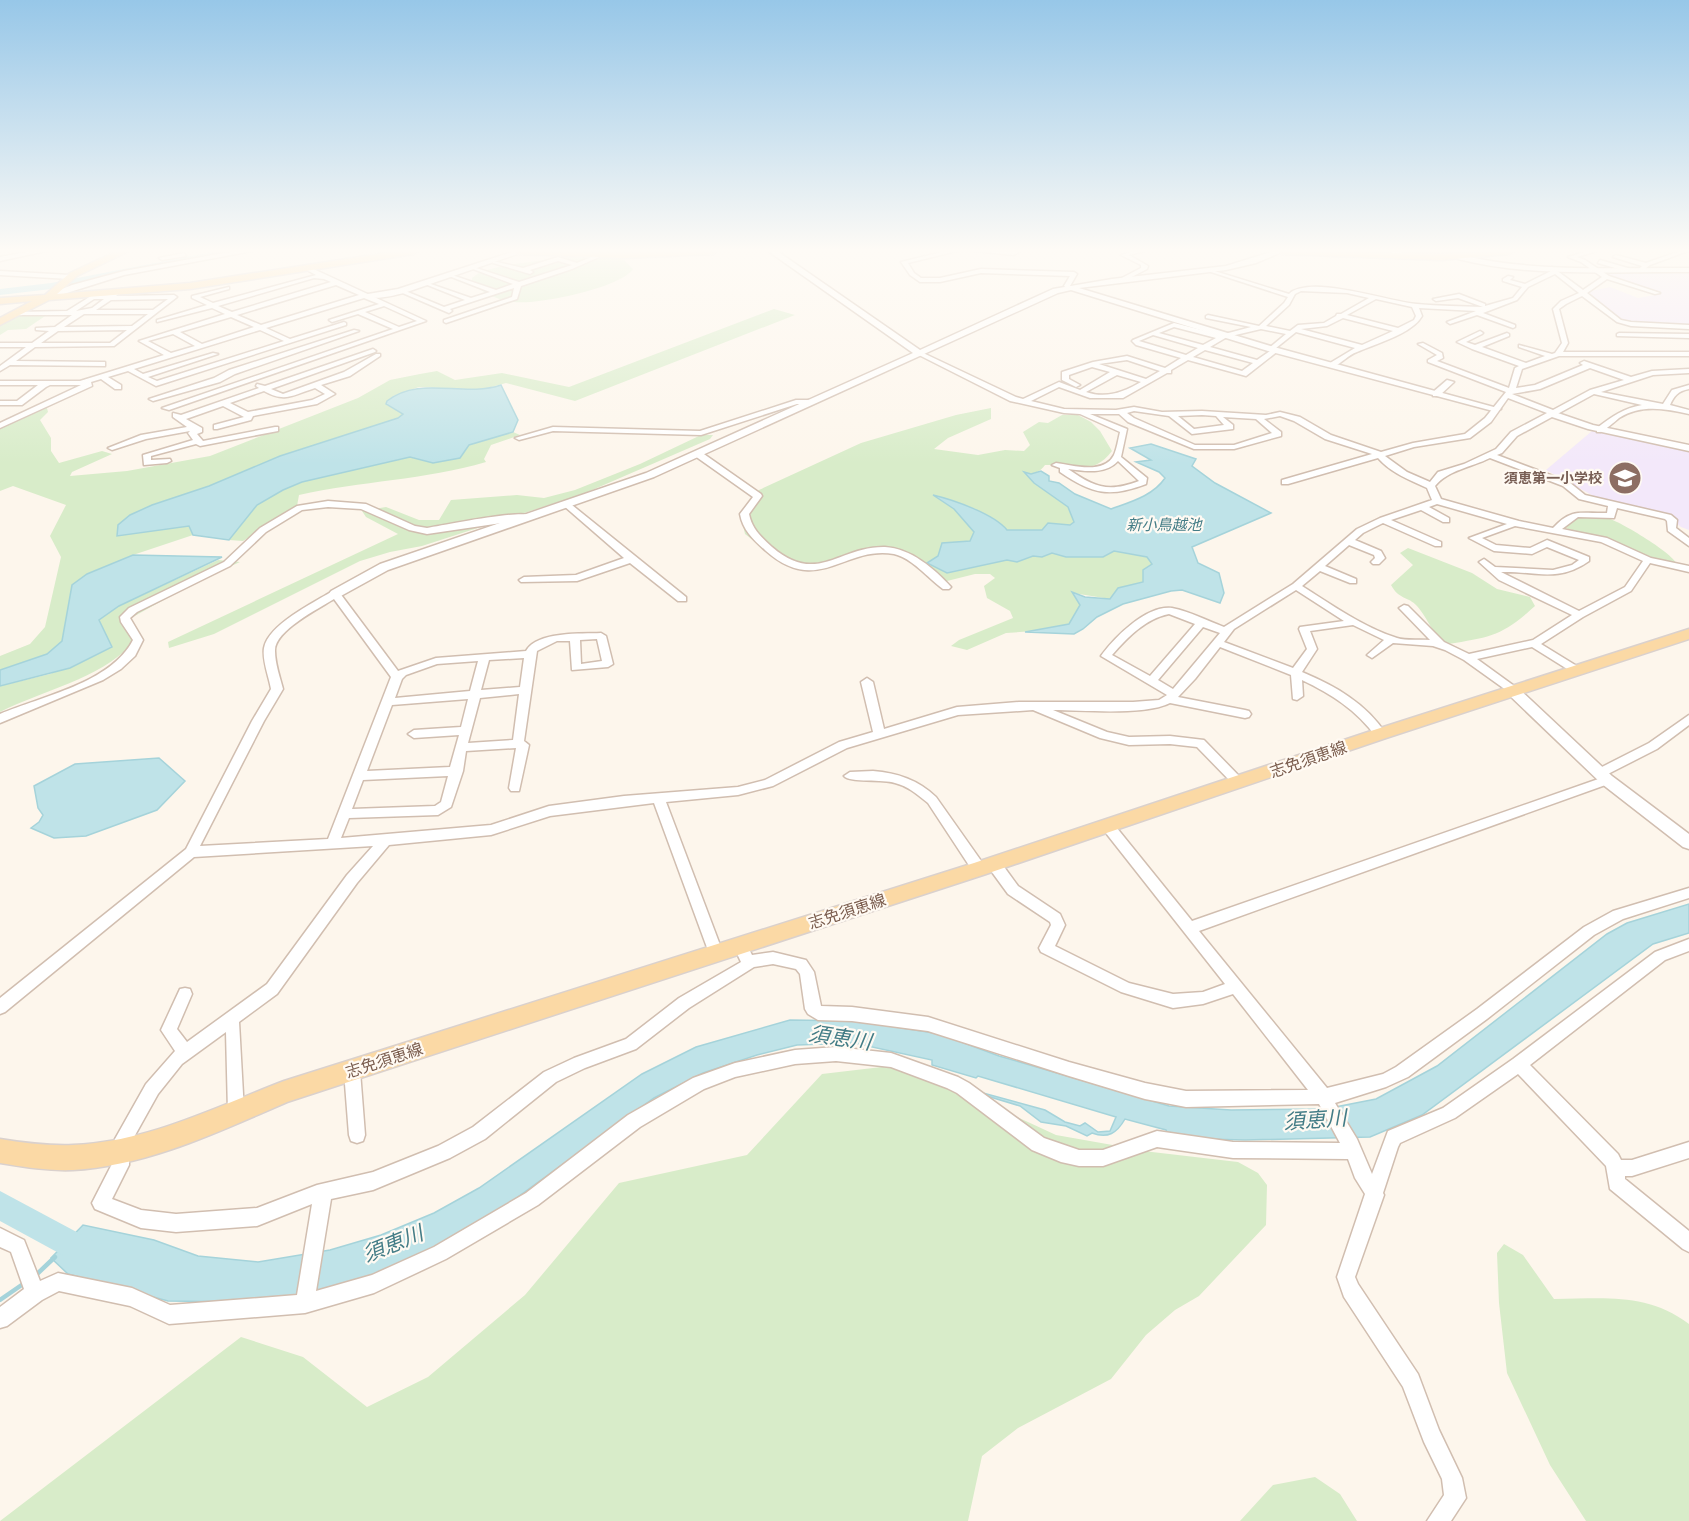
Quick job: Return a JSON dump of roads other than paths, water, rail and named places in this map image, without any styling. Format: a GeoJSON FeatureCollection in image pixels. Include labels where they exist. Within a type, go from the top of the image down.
{"type":"FeatureCollection","features":[{"type":"Feature","properties":{"kind":"main road","name":"志免須恵線"},"geometry":{"type":"LineString","coordinates":[[0,1151],[24,1157],[66,1159],[121,1153],[192,1130],[285,1092],[716,953],[744,954],[1107,825],[1689,634]]}},
{"type":"Feature","properties":{"kind":"street"},"geometry":{"type":"LineString","coordinates":[[2,365],[68,322]]}},
{"type":"Feature","properties":{"kind":"street"},"geometry":{"type":"LineString","coordinates":[[0,345],[112,345],[141,322]]}},
{"type":"Feature","properties":{"kind":"street"},"geometry":{"type":"LineString","coordinates":[[170,356],[142,341],[204,322]]}},
{"type":"Feature","properties":{"kind":"street"},"geometry":{"type":"LineString","coordinates":[[151,345],[228,322]]}},
{"type":"Feature","properties":{"kind":"street"},"geometry":{"type":"LineString","coordinates":[[159,350],[253,322]]}},
{"type":"Feature","properties":{"kind":"street"},"geometry":{"type":"LineString","coordinates":[[0,383],[80,383],[277,322]]}},
{"type":"Feature","properties":{"kind":"street"},"geometry":{"type":"LineString","coordinates":[[215,354],[270,332],[304,322]]}},
{"type":"Feature","properties":{"kind":"street"},"geometry":{"type":"LineString","coordinates":[[143,376],[328,322]]}},
{"type":"Feature","properties":{"kind":"street"},"geometry":{"type":"LineString","coordinates":[[128,368],[156,384],[344,324],[339,322]]}},
{"type":"Feature","properties":{"kind":"street"},"geometry":{"type":"LineString","coordinates":[[382,322],[399,329]]}},
{"type":"Feature","properties":{"kind":"street"},"geometry":{"type":"LineString","coordinates":[[275,429],[200,444],[192,433],[199,430],[166,408],[420,322]]}},
{"type":"Feature","properties":{"kind":"street"},"geometry":{"type":"LineString","coordinates":[[874,322],[919,353],[1013,399],[1064,411],[1134,409],[1170,413],[1290,416],[1325,436],[1379,454],[1387,463],[1431,486],[1437,501]]}},
{"type":"Feature","properties":{"kind":"street"},"geometry":{"type":"LineString","coordinates":[[0,1007],[191,852],[258,721],[277,689],[269,644],[297,618],[384,567],[621,486],[698,454],[987,322]]}},
{"type":"Feature","properties":{"kind":"street"},"geometry":{"type":"LineString","coordinates":[[1178,322],[1223,336]]}},
{"type":"Feature","properties":{"kind":"street"},"geometry":{"type":"LineString","coordinates":[[1234,322],[1294,331],[1361,347]]}},
{"type":"Feature","properties":{"kind":"street"},"geometry":{"type":"LineString","coordinates":[[1025,401],[1059,384],[1093,396],[1123,396],[1190,358],[1223,336],[1260,327],[1266,322]]}},
{"type":"Feature","properties":{"kind":"street"},"geometry":{"type":"LineString","coordinates":[[1138,344],[1243,374],[1294,331],[1325,325],[1329,322]]}},
{"type":"Feature","properties":{"kind":"street"},"geometry":{"type":"LineString","coordinates":[[1366,322],[1398,330]]}},
{"type":"Feature","properties":{"kind":"street"},"geometry":{"type":"LineString","coordinates":[[1333,366],[1352,351],[1378,342],[1413,322]]}},
{"type":"Feature","properties":{"kind":"street"},"geometry":{"type":"LineString","coordinates":[[1505,322],[1513,326]]}},
{"type":"Feature","properties":{"kind":"street"},"geometry":{"type":"LineString","coordinates":[[1554,355],[1565,343],[1559,322]]}},
{"type":"Feature","properties":{"kind":"street"},"geometry":{"type":"LineString","coordinates":[[1623,322],[1687,328]]}},
{"type":"Feature","properties":{"kind":"street"},"geometry":{"type":"LineString","coordinates":[[250,323],[319,356],[339,363]]}},
{"type":"Feature","properties":{"kind":"street"},"geometry":{"type":"LineString","coordinates":[[1127,358],[1136,350],[1135,346],[1138,344],[1135,341],[1174,325],[1496,409]]}},
{"type":"Feature","properties":{"kind":"street"},"geometry":{"type":"LineString","coordinates":[[38,329],[133,328]]}},
{"type":"Feature","properties":{"kind":"street"},"geometry":{"type":"LineString","coordinates":[[173,331],[229,361]]}},
{"type":"Feature","properties":{"kind":"street"},"geometry":{"type":"LineString","coordinates":[[153,399],[217,380],[232,372],[356,332]]}},
{"type":"Feature","properties":{"kind":"street"},"geometry":{"type":"LineString","coordinates":[[1152,333],[1258,363]]}},
{"type":"Feature","properties":{"kind":"street"},"geometry":{"type":"LineString","coordinates":[[1480,333],[1460,342],[1524,365]]}},
{"type":"Feature","properties":{"kind":"street"},"geometry":{"type":"LineString","coordinates":[[1454,334],[1466,339]]}},
{"type":"Feature","properties":{"kind":"street"},"geometry":{"type":"LineString","coordinates":[[1474,348],[1507,335]]}},
{"type":"Feature","properties":{"kind":"street"},"geometry":{"type":"LineString","coordinates":[[1619,335],[1689,336]]}},
{"type":"Feature","properties":{"kind":"street"},"geometry":{"type":"LineString","coordinates":[[1673,335],[1686,346],[1677,347]]}},
{"type":"Feature","properties":{"kind":"street"},"geometry":{"type":"LineString","coordinates":[[248,380],[278,396],[284,396],[352,372],[382,352],[355,344]]}},
{"type":"Feature","properties":{"kind":"street"},"geometry":{"type":"LineString","coordinates":[[1421,344],[1440,354],[1441,357],[1430,361],[1484,382],[1553,414],[1600,430],[1689,448]]}},
{"type":"Feature","properties":{"kind":"street"},"geometry":{"type":"LineString","coordinates":[[1521,346],[1590,365],[1629,379]]}},
{"type":"Feature","properties":{"kind":"street"},"geometry":{"type":"LineString","coordinates":[[181,418],[374,351]]}},
{"type":"Feature","properties":{"kind":"street"},"geometry":{"type":"LineString","coordinates":[[1285,482],[1379,454],[1423,443],[1467,436],[1488,420],[1509,393],[1518,368],[1554,355],[1689,354]]}},
{"type":"Feature","properties":{"kind":"street"},"geometry":{"type":"LineString","coordinates":[[1093,396],[1066,380],[1065,374],[1092,364],[1127,358],[1168,371]]}},
{"type":"Feature","properties":{"kind":"street"},"geometry":{"type":"LineString","coordinates":[[1492,363],[1502,358]]}},
{"type":"Feature","properties":{"kind":"street"},"geometry":{"type":"LineString","coordinates":[[2,365],[102,364]]}},
{"type":"Feature","properties":{"kind":"street"},"geometry":{"type":"LineString","coordinates":[[1092,364],[1148,382]]}},
{"type":"Feature","properties":{"kind":"street"},"geometry":{"type":"LineString","coordinates":[[1509,393],[1537,387],[1590,365]]}},
{"type":"Feature","properties":{"kind":"street"},"geometry":{"type":"LineString","coordinates":[[1431,486],[1441,474],[1467,466],[1504,447],[1514,434],[1593,392],[1652,373],[1689,371]]}},
{"type":"Feature","properties":{"kind":"street"},"geometry":{"type":"LineString","coordinates":[[1084,390],[1116,372]]}},
{"type":"Feature","properties":{"kind":"street"},"geometry":{"type":"LineString","coordinates":[[99,377],[118,387]]}},
{"type":"Feature","properties":{"kind":"street"},"geometry":{"type":"LineString","coordinates":[[0,426],[81,388],[99,377]]}},
{"type":"Feature","properties":{"kind":"street"},"geometry":{"type":"LineString","coordinates":[[1436,394],[1450,382]]}},
{"type":"Feature","properties":{"kind":"street"},"geometry":{"type":"LineString","coordinates":[[0,403],[16,406],[43,385],[50,383]]}},
{"type":"Feature","properties":{"kind":"street"},"geometry":{"type":"LineString","coordinates":[[224,403],[250,414],[314,402],[331,394],[315,385]]}},
{"type":"Feature","properties":{"kind":"street"},"geometry":{"type":"LineString","coordinates":[[1666,406],[1670,394],[1678,388],[1689,387]]}},
{"type":"Feature","properties":{"kind":"street"},"geometry":{"type":"LineString","coordinates":[[1593,392],[1689,412]]}},
{"type":"Feature","properties":{"kind":"street"},"geometry":{"type":"LineString","coordinates":[[519,438],[553,429],[693,434],[796,402],[812,402]]}},
{"type":"Feature","properties":{"kind":"street"},"geometry":{"type":"LineString","coordinates":[[1600,430],[1615,417],[1635,407],[1666,406]]}},
{"type":"Feature","properties":{"kind":"street"},"geometry":{"type":"LineString","coordinates":[[1056,465],[1093,469],[1106,467],[1116,458],[1124,431],[1081,411]]}},
{"type":"Feature","properties":{"kind":"street"},"geometry":{"type":"LineString","coordinates":[[1120,411],[1131,420],[1194,447],[1234,447],[1278,435],[1260,420],[1260,417]]}},
{"type":"Feature","properties":{"kind":"street"},"geometry":{"type":"LineString","coordinates":[[1170,413],[1192,432],[1230,427],[1219,417],[1220,415]]}},
{"type":"Feature","properties":{"kind":"street"},"geometry":{"type":"LineString","coordinates":[[217,427],[248,418],[250,414]]}},
{"type":"Feature","properties":{"kind":"street"},"geometry":{"type":"LineString","coordinates":[[112,448],[144,437],[194,428]]}},
{"type":"Feature","properties":{"kind":"street"},"geometry":{"type":"LineString","coordinates":[[1325,436],[1339,428]]}},
{"type":"Feature","properties":{"kind":"street"},"geometry":{"type":"LineString","coordinates":[[167,462],[147,463],[147,455],[199,441]]}},
{"type":"Feature","properties":{"kind":"street"},"geometry":{"type":"LineString","coordinates":[[698,454],[758,496],[744,514],[746,523],[753,535],[785,561],[796,566],[814,567],[868,552],[898,552],[911,558],[946,587]]}},
{"type":"Feature","properties":{"kind":"street"},"geometry":{"type":"LineString","coordinates":[[1489,455],[1566,484],[1582,497],[1668,517],[1672,520],[1671,529],[1689,543]]}},
{"type":"Feature","properties":{"kind":"street"},"geometry":{"type":"LineString","coordinates":[[1066,466],[1063,470],[1088,487],[1102,490],[1126,489],[1143,482],[1143,478],[1116,458]]}},
{"type":"Feature","properties":{"kind":"street"},"geometry":{"type":"LineString","coordinates":[[191,852],[385,840],[491,830],[549,811],[624,801],[738,791],[769,783],[826,752],[957,711],[1031,706],[1150,705],[1171,697],[1227,632],[1247,616],[1296,586],[1366,527],[1437,501],[1512,522],[1604,540],[1648,560],[1689,569]]}},
{"type":"Feature","properties":{"kind":"street"},"geometry":{"type":"LineString","coordinates":[[0,719],[89,684],[126,659],[136,650],[138,640],[125,617],[133,610],[227,564],[263,530],[300,508],[328,504],[363,506],[412,528],[427,531],[528,516]]}},
{"type":"Feature","properties":{"kind":"street"},"geometry":{"type":"LineString","coordinates":[[567,504],[631,560],[682,599]]}},
{"type":"Feature","properties":{"kind":"street"},"geometry":{"type":"LineString","coordinates":[[1557,529],[1574,514],[1611,516],[1613,505]]}},
{"type":"Feature","properties":{"kind":"street"},"geometry":{"type":"LineString","coordinates":[[1423,507],[1446,520]]}},
{"type":"Feature","properties":{"kind":"street"},"geometry":{"type":"LineString","coordinates":[[1383,520],[1438,544]]}},
{"type":"Feature","properties":{"kind":"street"},"geometry":{"type":"LineString","coordinates":[[1492,570],[1563,573],[1578,566],[1586,558],[1547,543],[1532,551],[1494,548],[1474,538],[1510,526],[1512,522]]}},
{"type":"Feature","properties":{"kind":"street"},"geometry":{"type":"LineString","coordinates":[[1348,541],[1378,553],[1380,558],[1376,562]]}},
{"type":"Feature","properties":{"kind":"street"},"geometry":{"type":"LineString","coordinates":[[524,580],[577,578],[631,560]]}},
{"type":"Feature","properties":{"kind":"street"},"geometry":{"type":"LineString","coordinates":[[1469,657],[1533,644],[1628,589],[1648,560]]}},
{"type":"Feature","properties":{"kind":"street"},"geometry":{"type":"LineString","coordinates":[[1484,562],[1502,578],[1580,615]]}},
{"type":"Feature","properties":{"kind":"street"},"geometry":{"type":"LineString","coordinates":[[1319,567],[1353,581]]}},
{"type":"Feature","properties":{"kind":"street"},"geometry":{"type":"LineString","coordinates":[[1296,586],[1356,622],[1392,639],[1402,642],[1440,644]]}},
{"type":"Feature","properties":{"kind":"street"},"geometry":{"type":"LineString","coordinates":[[335,594],[398,677]]}},
{"type":"Feature","properties":{"kind":"street"},"geometry":{"type":"LineString","coordinates":[[1404,608],[1440,644],[1469,657],[1512,691],[1604,777],[1689,843]]}},
{"type":"Feature","properties":{"kind":"street"},"geometry":{"type":"LineString","coordinates":[[1227,632],[1170,610],[1164,611],[1132,628],[1106,656],[1151,681],[1171,697],[1245,714]]}},
{"type":"Feature","properties":{"kind":"street"},"geometry":{"type":"LineString","coordinates":[[1151,681],[1201,622]]}},
{"type":"Feature","properties":{"kind":"street"},"geometry":{"type":"LineString","coordinates":[[1297,696],[1296,672],[1312,649],[1304,629],[1356,622]]}},
{"type":"Feature","properties":{"kind":"street"},"geometry":{"type":"LineString","coordinates":[[518,744],[532,650],[555,638],[575,638]]}},
{"type":"Feature","properties":{"kind":"street"},"geometry":{"type":"LineString","coordinates":[[1372,655],[1392,639]]}},
{"type":"Feature","properties":{"kind":"street"},"geometry":{"type":"LineString","coordinates":[[1218,643],[1310,678],[1373,720],[1380,734]]}},
{"type":"Feature","properties":{"kind":"street"},"geometry":{"type":"LineString","coordinates":[[1533,644],[1576,670]]}},
{"type":"Feature","properties":{"kind":"street"},"geometry":{"type":"LineString","coordinates":[[333,843],[398,677],[402,673],[436,661],[530,654]]}},
{"type":"Feature","properties":{"kind":"street"},"geometry":{"type":"LineString","coordinates":[[344,814],[438,810],[447,804],[484,658]]}},
{"type":"Feature","properties":{"kind":"street"},"geometry":{"type":"LineString","coordinates":[[867,682],[880,735]]}},
{"type":"Feature","properties":{"kind":"street"},"geometry":{"type":"LineString","coordinates":[[388,702],[525,690]]}},
{"type":"Feature","properties":{"kind":"street"},"geometry":{"type":"LineString","coordinates":[[1031,706],[1104,735],[1129,741],[1191,740],[1200,743],[1238,782]]}},
{"type":"Feature","properties":{"kind":"street"},"geometry":{"type":"LineString","coordinates":[[1190,928],[1604,777],[1653,746],[1689,719]]}},
{"type":"Feature","properties":{"kind":"street"},"geometry":{"type":"LineString","coordinates":[[414,734],[467,731]]}},
{"type":"Feature","properties":{"kind":"street"},"geometry":{"type":"LineString","coordinates":[[463,747],[523,745],[515,788]]}},
{"type":"Feature","properties":{"kind":"street"},"geometry":{"type":"LineString","coordinates":[[359,776],[457,771]]}},
{"type":"Feature","properties":{"kind":"street"},"geometry":{"type":"LineString","coordinates":[[850,776],[890,775],[922,790],[987,867],[1013,890],[1055,918],[1058,925],[1046,948],[1126,988],[1173,1001],[1203,998],[1236,987]]}},
{"type":"Feature","properties":{"kind":"street"},"geometry":{"type":"LineString","coordinates":[[659,799],[716,953]]}},
{"type":"Feature","properties":{"kind":"street"},"geometry":{"type":"LineString","coordinates":[[1107,825],[1322,1095],[1375,1195]]}},
{"type":"Feature","properties":{"kind":"street"},"geometry":{"type":"LineString","coordinates":[[385,840],[352,879],[272,989],[176,1059],[152,1089],[121,1145],[120,1165],[101,1203],[141,1219],[176,1223],[257,1217],[323,1193],[373,1181],[444,1152],[479,1133],[550,1077],[591,1058],[631,1044],[684,1003],[748,965],[744,954],[801,964],[807,972],[813,1009],[818,1013],[864,1015],[928,1024],[1145,1091],[1186,1099],[1222,1100],[1276,1100],[1336,1095],[1386,1080],[1402,1072],[1465,1027],[1589,931],[1618,915],[1689,893]]}},
{"type":"Feature","properties":{"kind":"street"},"geometry":{"type":"LineString","coordinates":[[1438,1521],[1455,1498],[1452,1478],[1431,1435],[1412,1380],[1351,1290],[1346,1277],[1394,1137],[1449,1113],[1519,1064],[1659,956],[1689,945]]}},
{"type":"Feature","properties":{"kind":"street"},"geometry":{"type":"LineString","coordinates":[[185,994],[169,1030],[185,1052]]}},
{"type":"Feature","properties":{"kind":"street"},"geometry":{"type":"LineString","coordinates":[[229,1021],[233,1025],[236,1112]]}},
{"type":"Feature","properties":{"kind":"street"},"geometry":{"type":"LineString","coordinates":[[0,1319],[35,1293],[51,1284],[65,1281],[132,1297],[169,1315],[305,1304],[374,1284],[440,1253],[532,1199],[634,1121],[699,1083],[735,1070],[795,1057],[836,1054],[891,1060],[963,1088],[1038,1144],[1050,1150],[1090,1159],[1103,1158],[1145,1141],[1157,1139],[1233,1150],[1352,1148]]}},
{"type":"Feature","properties":{"kind":"street"},"geometry":{"type":"LineString","coordinates":[[1519,1064],[1612,1161],[1616,1168],[1616,1183],[1689,1243]]}},
{"type":"Feature","properties":{"kind":"street"},"geometry":{"type":"LineString","coordinates":[[352,1071],[357,1135]]}},
{"type":"Feature","properties":{"kind":"street"},"geometry":{"type":"LineString","coordinates":[[1616,1168],[1632,1168],[1689,1150]]}},
{"type":"Feature","properties":{"kind":"street"},"geometry":{"type":"LineString","coordinates":[[305,1304],[323,1193]]}},
{"type":"Feature","properties":{"kind":"street"},"geometry":{"type":"LineString","coordinates":[[0,1237],[18,1246],[35,1293]]}},
{"type":"Feature","properties":{"kind":"water"},"geometry":{"type":"Polygon","coordinates":[[[501,385],[518,420],[513,432],[469,445],[460,458],[433,463],[410,457],[302,482],[257,505],[229,540],[193,535],[189,526],[117,536],[118,525],[130,515],[152,505],[209,486],[280,456],[398,418],[403,414],[386,404],[400,393],[413,389],[472,389],[501,385]]]}},
{"type":"Feature","properties":{"kind":"water","name":"新小鳥越池"},"geometry":{"type":"Polygon","coordinates":[[[1151,444],[1196,459],[1192,466],[1215,483],[1271,513],[1192,547],[1198,563],[1219,573],[1224,593],[1220,603],[1182,590],[1171,591],[1123,604],[1097,617],[1074,634],[1025,632],[1069,624],[1080,605],[1072,592],[1085,597],[1110,599],[1118,588],[1143,582],[1143,570],[1152,564],[1147,557],[1114,551],[1103,557],[1066,557],[1052,553],[1042,557],[1033,556],[1017,562],[1007,560],[947,573],[927,563],[938,556],[942,543],[970,541],[974,532],[954,509],[933,495],[983,513],[1007,530],[1042,530],[1048,523],[1070,525],[1074,522],[1068,507],[1034,483],[1024,472],[1031,474],[1041,471],[1049,476],[1049,481],[1059,483],[1075,494],[1111,509],[1148,494],[1165,478],[1159,472],[1136,462],[1151,460],[1130,448],[1151,444]]]}},
{"type":"Feature","properties":{"kind":"water"},"geometry":{"type":"Polygon","coordinates":[[[133,555],[222,557],[119,606],[99,620],[112,647],[70,668],[0,686],[0,670],[47,654],[62,641],[72,585],[87,574],[133,555]]]}},
{"type":"Feature","properties":{"kind":"water"},"geometry":{"type":"Polygon","coordinates":[[[159,758],[185,781],[157,810],[86,836],[54,838],[31,828],[39,822],[43,815],[38,808],[34,786],[75,764],[159,758]]]}},
{"type":"Feature","properties":{"kind":"water"},"geometry":{"type":"Polygon","coordinates":[[[1689,904],[1689,933],[1653,944],[1422,1115],[1370,1137],[1206,1139],[1167,1132],[1125,1119],[1112,1134],[1092,1133],[1087,1136],[1066,1126],[1041,1122],[1020,1106],[983,1093],[1045,1110],[1065,1122],[1080,1126],[1085,1123],[1098,1132],[1110,1131],[1116,1117],[978,1076],[976,1078],[932,1065],[932,1060],[854,1043],[797,1045],[757,1055],[703,1073],[654,1098],[493,1215],[439,1247],[383,1271],[313,1296],[242,1302],[168,1301],[68,1274],[51,1258],[83,1225],[154,1240],[198,1256],[258,1262],[330,1250],[381,1235],[434,1213],[479,1188],[642,1074],[696,1047],[790,1020],[858,1021],[940,1034],[999,1056],[1169,1106],[1231,1110],[1325,1109],[1376,1099],[1437,1066],[1607,934],[1627,923],[1689,904]]]}},
{"type":"Feature","properties":{"kind":"waterway","name":"須恵川"},"geometry":{"type":"LineString","coordinates":[[0,1205],[89,1254]]}},
{"type":"Feature","properties":{"kind":"waterway"},"geometry":{"type":"LineString","coordinates":[[36,1275],[55,1257]]}},
{"type":"Feature","properties":{"kind":"waterway"},"geometry":{"type":"LineString","coordinates":[[0,1300],[26,1282]]}},
{"type":"Feature","properties":{"kind":"place","name":"須恵第一小学校"},"geometry":{"type":"Point","coordinates":[1625,478]}}]}
